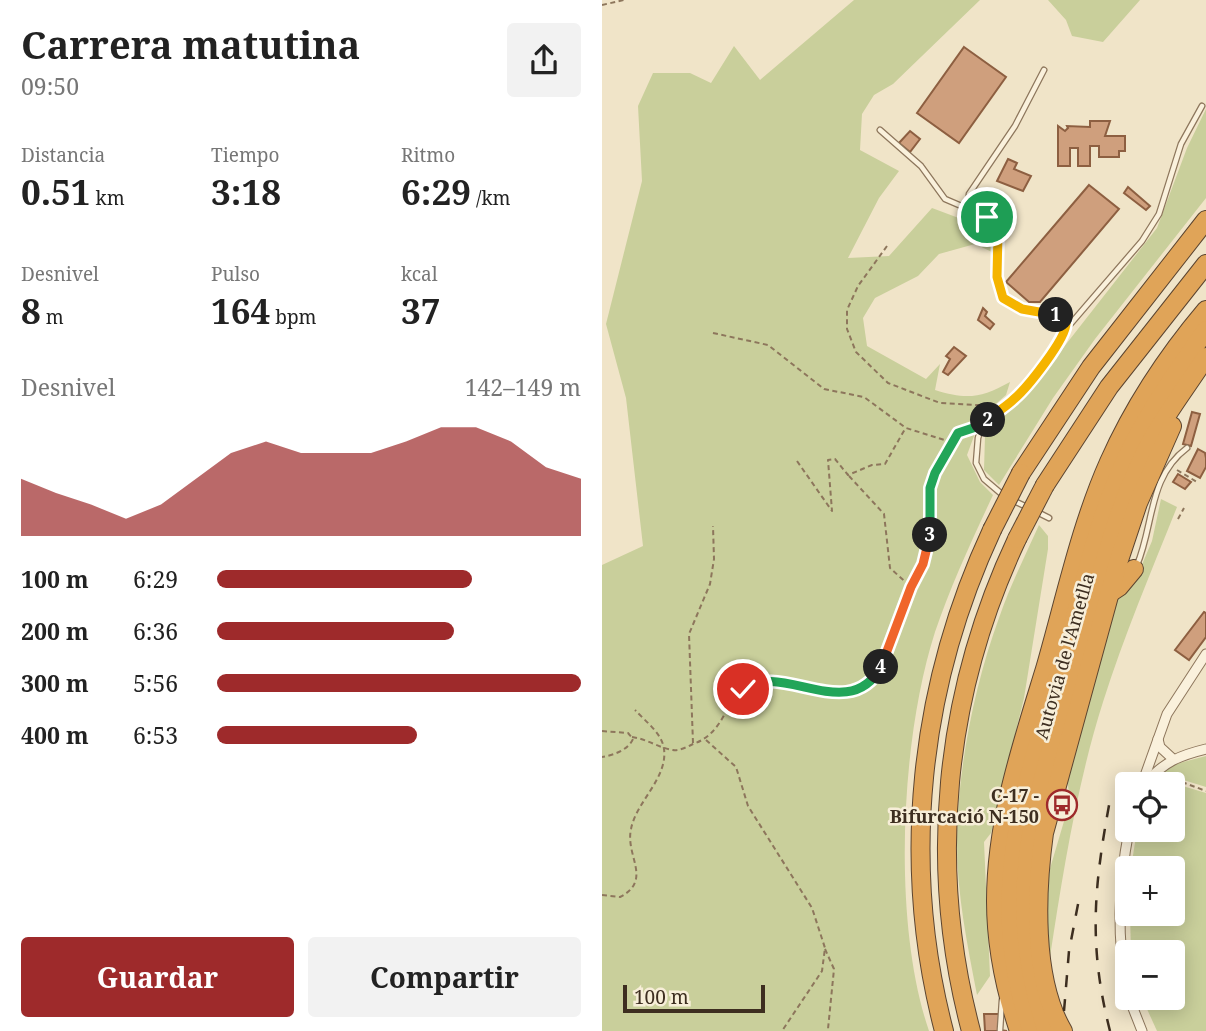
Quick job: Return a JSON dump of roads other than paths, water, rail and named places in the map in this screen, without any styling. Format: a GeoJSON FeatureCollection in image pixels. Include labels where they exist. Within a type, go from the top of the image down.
{"type":"FeatureCollection","features":[{"type":"Feature","properties":{"kind":"highway"},"geometry":{"type":"LineString","coordinates":[[944,1031],[932,979],[922,902],[921,811],[924,770],[942,668],[954,625],[992,530],[1021,473],[1091,367],[1206,220]]}},
{"type":"Feature","properties":{"kind":"highway"},"geometry":{"type":"LineString","coordinates":[[971,1031],[958,976],[947,900],[945,861],[952,760],[973,654],[999,579],[1045,485],[1110,387],[1206,264]]}},
{"type":"Feature","properties":{"kind":"highway"},"geometry":{"type":"LineString","coordinates":[[1009,1030],[996,901],[1006,812],[1032,708],[1087,522],[1109,462],[1128,425],[1166,364],[1206,310]]}},
{"type":"Feature","properties":{"kind":"highway","name":"Autovia de l'Ametlla"},"geometry":{"type":"LineString","coordinates":[[1031,1006],[1010,933],[1011,869],[1030,770],[1116,480],[1157,402],[1206,330]]}},
{"type":"Feature","properties":{"kind":"highway","name":"Autovia de l'Ametlla"},"geometry":{"type":"LineString","coordinates":[[1031,1006],[1024,882],[1039,794],[1111,539],[1129,489],[1155,434],[1206,357]]}},
{"type":"Feature","properties":{"kind":"highway"},"geometry":{"type":"LineString","coordinates":[[1063,1031],[1054,1011],[1045,976],[1038,922],[1039,871],[1051,804],[1109,594],[1119,587],[1126,566],[1138,503],[1182,407],[1185,390]]}},
{"type":"Feature","properties":{"kind":"highway"},"geometry":{"type":"LineString","coordinates":[[1031,1006],[1032,1031]]}},
{"type":"Feature","properties":{"kind":"highway"},"geometry":{"type":"LineString","coordinates":[[1031,1006],[1047,1031]]}},
{"type":"Feature","properties":{"kind":"street"},"geometry":{"type":"LineString","coordinates":[[1147,772],[1179,692],[1206,654]]}},
{"type":"Feature","properties":{"kind":"street"},"geometry":{"type":"LineString","coordinates":[[1158,739],[1160,747],[1172,760]]}},
{"type":"Feature","properties":{"kind":"street"},"geometry":{"type":"LineString","coordinates":[[1151,760],[1156,771],[1172,760],[1206,750]]}},
{"type":"Feature","properties":{"kind":"street"},"geometry":{"type":"LineString","coordinates":[[1121,940],[1121,894],[1128,842]]}},
{"type":"Feature","properties":{"kind":"street"},"geometry":{"type":"LineString","coordinates":[[1134,1010],[1142,1031]]}},
{"type":"Feature","properties":{"kind":"lane"},"geometry":{"type":"LineString","coordinates":[[968,210],[969,194],[1015,126],[1044,70]]}},
{"type":"Feature","properties":{"kind":"lane"},"geometry":{"type":"LineString","coordinates":[[1049,518],[999,493],[984,479],[978,470],[975,454],[982,425],[1016,398],[1067,328],[1142,241],[1159,214],[1181,144],[1202,106]]}},
{"type":"Feature","properties":{"kind":"lane"},"geometry":{"type":"LineString","coordinates":[[880,130],[921,166],[945,199],[987,217],[998,232],[997,277],[1003,298],[1022,309],[1062,317],[1067,328]]}},
{"type":"Feature","properties":{"kind":"lane"},"geometry":{"type":"LineString","coordinates":[[1126,566],[1141,555],[1157,486],[1168,464],[1186,448]]}},
{"type":"Feature","properties":{"kind":"railway"},"geometry":{"type":"LineString","coordinates":[[1110,800],[1097,888],[1096,943],[1098,971],[1110,1031]]}},
{"type":"Feature","properties":{"kind":"railway"},"geometry":{"type":"LineString","coordinates":[[1064,1011],[1069,951],[1080,894]]}},
{"type":"Feature","properties":{"kind":"place","name":"C-17 - Bifurcació N-150"},"geometry":{"type":"Point","coordinates":[1062,805]}}]}
